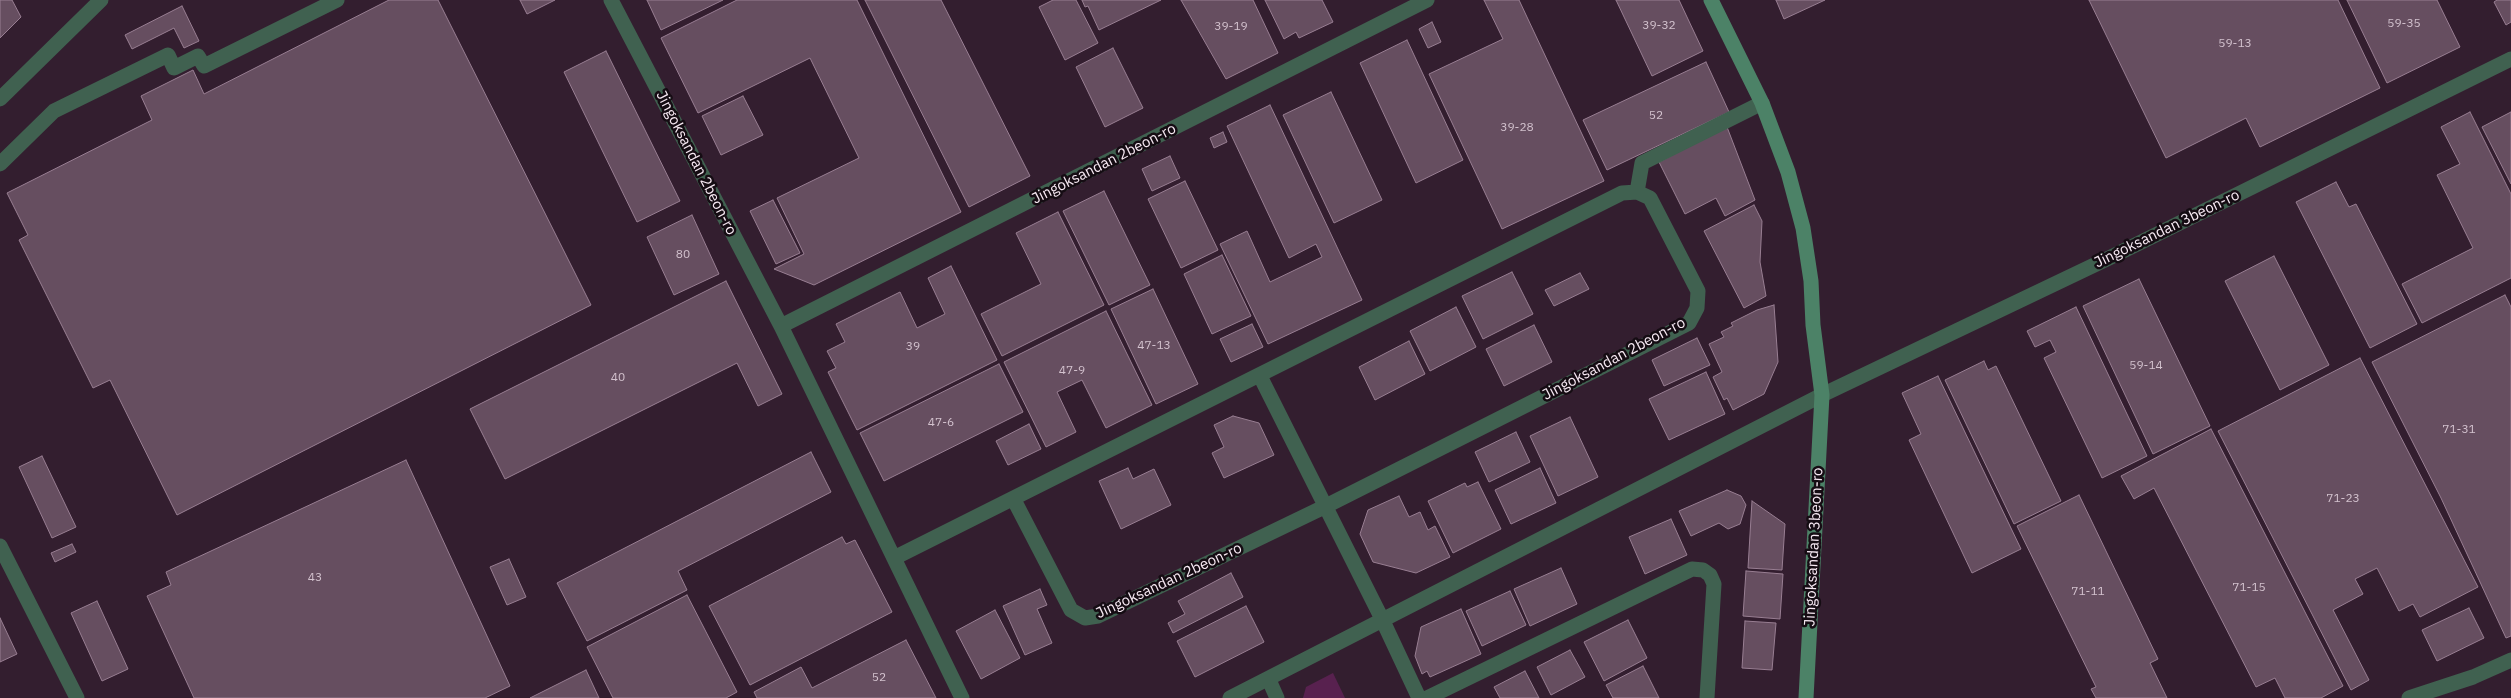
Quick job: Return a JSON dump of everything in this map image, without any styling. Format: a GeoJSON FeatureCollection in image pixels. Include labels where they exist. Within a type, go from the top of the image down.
{"type":"FeatureCollection","features":[{"type":"Feature","properties":{"kind":"street"},"geometry":{"type":"LineString","coordinates":[[0,99],[101,0]]}},
{"type":"Feature","properties":{"kind":"street"},"geometry":{"type":"LineString","coordinates":[[0,164],[54,111],[168,55],[174,68],[198,56],[204,66],[337,0]]}},
{"type":"Feature","properties":{"kind":"street","name":"Jingoksandan 2beon-ro"},"geometry":{"type":"LineString","coordinates":[[611,0],[781,326],[962,698]]}},
{"type":"Feature","properties":{"kind":"street","name":"Jingoksandan 2beon-ro"},"geometry":{"type":"LineString","coordinates":[[781,326],[1427,0]]}},
{"type":"Feature","properties":{"kind":"street","name":"Jingoksandan 3beon-ro"},"geometry":{"type":"LineString","coordinates":[[1711,0],[1762,103],[1788,172],[1803,228],[1811,281],[1813,325],[1822,395],[1806,698]]}},
{"type":"Feature","properties":{"kind":"street","name":"Jingoksandan 3beon-ro"},"geometry":{"type":"LineString","coordinates":[[1822,395],[2109,258],[2511,59]]}},
{"type":"Feature","properties":{"kind":"street"},"geometry":{"type":"LineString","coordinates":[[894,558],[1014,500],[1622,193],[1637,192],[1642,163],[1762,103]]}},
{"type":"Feature","properties":{"kind":"street","name":"Jingoksandan 2beon-ro"},"geometry":{"type":"LineString","coordinates":[[1014,500],[1071,610],[1085,618],[1098,616],[1324,507],[1689,323],[1697,308],[1698,291],[1650,198],[1637,192]]}},
{"type":"Feature","properties":{"kind":"street"},"geometry":{"type":"LineString","coordinates":[[1260,376],[1324,507],[1382,619],[1418,698]]}},
{"type":"Feature","properties":{"kind":"street"},"geometry":{"type":"LineString","coordinates":[[1230,698],[1269,680],[1382,619],[1822,395]]}},
{"type":"Feature","properties":{"kind":"street"},"geometry":{"type":"LineString","coordinates":[[0,546],[76,698]]}},
{"type":"Feature","properties":{"kind":"street"},"geometry":{"type":"LineString","coordinates":[[1427,698],[1692,569],[1703,570],[1710,575],[1714,584],[1705,697]]}},
{"type":"Feature","properties":{"kind":"street"},"geometry":{"type":"LineString","coordinates":[[2409,698],[2473,677],[2511,660]]}},
{"type":"Feature","properties":{"kind":"street"},"geometry":{"type":"LineString","coordinates":[[1269,680],[1278,698]]}},
{"type":"Feature","properties":{"kind":"shaded area"},"geometry":{"type":"Polygon","coordinates":[[[1333,673],[1345,698],[1303,698],[1306,687],[1333,673]]]}},
{"type":"Feature","properties":{"kind":"building"},"geometry":{"type":"Polygon","coordinates":[[[0,0],[12,0],[21,17],[0,38],[0,0]]]}},
{"type":"Feature","properties":{"kind":"building"},"geometry":{"type":"Polygon","coordinates":[[[389,0],[438,0],[591,305],[177,515],[110,380],[93,388],[19,240],[28,235],[7,193],[152,120],[141,96],[193,70],[204,94],[389,0]]]}},
{"type":"Feature","properties":{"kind":"building"},"geometry":{"type":"Polygon","coordinates":[[[520,0],[555,0],[527,14],[520,0]]]}},
{"type":"Feature","properties":{"kind":"building"},"geometry":{"type":"Polygon","coordinates":[[[647,0],[723,0],[661,30],[647,0]]]}},
{"type":"Feature","properties":{"kind":"building"},"geometry":{"type":"Polygon","coordinates":[[[737,0],[857,0],[961,212],[814,285],[774,269],[804,254],[777,198],[859,158],[810,58],[698,113],[661,38],[737,0]]]}},
{"type":"Feature","properties":{"kind":"building"},"geometry":{"type":"Polygon","coordinates":[[[865,0],[941,0],[1030,176],[969,207],[865,0]]]}},
{"type":"Feature","properties":{"kind":"building"},"geometry":{"type":"Polygon","coordinates":[[[1053,0],[1076,0],[1098,43],[1065,60],[1039,7],[1053,0]]]}},
{"type":"Feature","properties":{"kind":"building"},"geometry":{"type":"Polygon","coordinates":[[[1082,0],[1161,0],[1099,30],[1088,6],[1085,7],[1082,0]]]}},
{"type":"Feature","properties":{"kind":"building"},"geometry":{"type":"Polygon","coordinates":[[[1181,0],[1253,0],[1278,53],[1226,79],[1181,0]]]}},
{"type":"Feature","properties":{"kind":"building"},"geometry":{"type":"Polygon","coordinates":[[[1265,0],[1322,0],[1333,22],[1299,38],[1296,32],[1284,39],[1265,0]]]}},
{"type":"Feature","properties":{"kind":"building"},"geometry":{"type":"Polygon","coordinates":[[[1484,0],[1519,0],[1604,181],[1502,229],[1429,74],[1503,39],[1484,0]]]}},
{"type":"Feature","properties":{"kind":"building"},"geometry":{"type":"Polygon","coordinates":[[[1616,0],[1679,0],[1703,51],[1652,76],[1616,0]]]}},
{"type":"Feature","properties":{"kind":"building"},"geometry":{"type":"Polygon","coordinates":[[[1776,0],[1825,0],[1784,19],[1776,0]]]}},
{"type":"Feature","properties":{"kind":"building"},"geometry":{"type":"Polygon","coordinates":[[[2089,0],[2338,0],[2380,88],[2260,147],[2246,118],[2166,158],[2089,0]]]}},
{"type":"Feature","properties":{"kind":"building"},"geometry":{"type":"Polygon","coordinates":[[[2347,0],[2437,0],[2460,47],[2387,83],[2347,0]]]}},
{"type":"Feature","properties":{"kind":"building"},"geometry":{"type":"Polygon","coordinates":[[[2497,0],[2511,0],[2511,22],[2506,25],[2494,2],[2497,0]]]}},
{"type":"Feature","properties":{"kind":"building"},"geometry":{"type":"Polygon","coordinates":[[[182,6],[199,41],[184,48],[174,28],[132,49],[125,35],[182,6]]]}},
{"type":"Feature","properties":{"kind":"building"},"geometry":{"type":"Polygon","coordinates":[[[1432,22],[1441,42],[1428,48],[1419,29],[1432,22]]]}},
{"type":"Feature","properties":{"kind":"building"},"geometry":{"type":"Polygon","coordinates":[[[1407,40],[1463,160],[1416,183],[1360,63],[1407,40]]]}},
{"type":"Feature","properties":{"kind":"building"},"geometry":{"type":"Polygon","coordinates":[[[1113,48],[1143,108],[1105,127],[1076,67],[1113,48]]]}},
{"type":"Feature","properties":{"kind":"building"},"geometry":{"type":"Polygon","coordinates":[[[606,51],[680,201],[637,222],[564,72],[606,51]]]}},
{"type":"Feature","properties":{"kind":"building"},"geometry":{"type":"Polygon","coordinates":[[[1706,62],[1729,112],[1607,170],[1583,120],[1706,62]]]}},
{"type":"Feature","properties":{"kind":"building"},"geometry":{"type":"Polygon","coordinates":[[[1331,92],[1382,200],[1334,223],[1283,115],[1331,92]]]}},
{"type":"Feature","properties":{"kind":"building"},"geometry":{"type":"Polygon","coordinates":[[[743,96],[763,135],[721,155],[702,116],[743,96]]]}},
{"type":"Feature","properties":{"kind":"building"},"geometry":{"type":"Polygon","coordinates":[[[1270,105],[1362,300],[1268,344],[1220,244],[1247,231],[1270,282],[1322,257],[1316,244],[1289,258],[1227,126],[1270,105]]]}},
{"type":"Feature","properties":{"kind":"building"},"geometry":{"type":"Polygon","coordinates":[[[2470,112],[2511,194],[2511,278],[2422,323],[2402,284],[2473,248],[2437,175],[2460,164],[2441,127],[2470,112]]]}},
{"type":"Feature","properties":{"kind":"building"},"geometry":{"type":"Polygon","coordinates":[[[2511,112],[2511,184],[2482,127],[2511,112]]]}},
{"type":"Feature","properties":{"kind":"building"},"geometry":{"type":"Polygon","coordinates":[[[1727,127],[1755,200],[1725,216],[1716,198],[1685,214],[1659,162],[1727,127]]]}},
{"type":"Feature","properties":{"kind":"building"},"geometry":{"type":"Polygon","coordinates":[[[1223,132],[1227,142],[1214,148],[1210,138],[1223,132]]]}},
{"type":"Feature","properties":{"kind":"building"},"geometry":{"type":"Polygon","coordinates":[[[1170,156],[1180,178],[1152,191],[1142,169],[1170,156]]]}},
{"type":"Feature","properties":{"kind":"building"},"geometry":{"type":"Polygon","coordinates":[[[1185,181],[1218,250],[1181,268],[1148,199],[1185,181]]]}},
{"type":"Feature","properties":{"kind":"building"},"geometry":{"type":"Polygon","coordinates":[[[2336,182],[2349,207],[2356,204],[2417,324],[2370,348],[2296,202],[2336,182]]]}},
{"type":"Feature","properties":{"kind":"building"},"geometry":{"type":"Polygon","coordinates":[[[1104,191],[1150,285],[1109,305],[1063,211],[1104,191]]]}},
{"type":"Feature","properties":{"kind":"building"},"geometry":{"type":"Polygon","coordinates":[[[773,200],[800,253],[776,264],[750,211],[773,200]]]}},
{"type":"Feature","properties":{"kind":"building"},"geometry":{"type":"Polygon","coordinates":[[[1754,205],[1762,221],[1760,262],[1766,296],[1744,308],[1704,231],[1754,205]]]}},
{"type":"Feature","properties":{"kind":"building"},"geometry":{"type":"Polygon","coordinates":[[[1058,212],[1104,305],[1002,356],[981,314],[1041,284],[1016,233],[1058,212]]]}},
{"type":"Feature","properties":{"kind":"building"},"geometry":{"type":"Polygon","coordinates":[[[692,215],[719,274],[674,295],[647,237],[692,215]]]}},
{"type":"Feature","properties":{"kind":"building"},"geometry":{"type":"Polygon","coordinates":[[[1222,255],[1251,316],[1212,334],[1184,274],[1222,255]]]}},
{"type":"Feature","properties":{"kind":"building"},"geometry":{"type":"Polygon","coordinates":[[[2274,256],[2329,365],[2280,390],[2225,281],[2274,256]]]}},
{"type":"Feature","properties":{"kind":"building"},"geometry":{"type":"Polygon","coordinates":[[[951,266],[997,360],[857,430],[828,372],[836,368],[827,351],[845,342],[836,324],[900,292],[917,328],[945,314],[928,278],[951,266]]]}},
{"type":"Feature","properties":{"kind":"building"},"geometry":{"type":"Polygon","coordinates":[[[1512,272],[1533,314],[1483,339],[1462,296],[1512,272]]]}},
{"type":"Feature","properties":{"kind":"building"},"geometry":{"type":"Polygon","coordinates":[[[1580,273],[1589,289],[1554,306],[1545,290],[1580,273]]]}},
{"type":"Feature","properties":{"kind":"building"},"geometry":{"type":"Polygon","coordinates":[[[2139,279],[2210,426],[2153,454],[2083,306],[2139,279]]]}},
{"type":"Feature","properties":{"kind":"building"},"geometry":{"type":"Polygon","coordinates":[[[726,281],[782,394],[758,406],[737,363],[505,479],[470,409],[726,281]]]}},
{"type":"Feature","properties":{"kind":"building"},"geometry":{"type":"Polygon","coordinates":[[[1153,289],[1198,384],[1156,404],[1111,309],[1153,289]]]}},
{"type":"Feature","properties":{"kind":"building"},"geometry":{"type":"Polygon","coordinates":[[[2505,295],[2511,307],[2511,636],[2506,638],[2441,498],[2372,362],[2505,295]]]}},
{"type":"Feature","properties":{"kind":"building"},"geometry":{"type":"Polygon","coordinates":[[[1774,305],[1778,362],[1764,394],[1733,410],[1727,398],[1724,400],[1713,377],[1722,372],[1709,344],[1724,337],[1721,332],[1733,326],[1731,323],[1757,310],[1774,305]]]}},
{"type":"Feature","properties":{"kind":"building"},"geometry":{"type":"Polygon","coordinates":[[[1456,307],[1476,347],[1430,371],[1410,331],[1456,307]]]}},
{"type":"Feature","properties":{"kind":"building"},"geometry":{"type":"Polygon","coordinates":[[[2076,307],[2147,456],[2102,478],[2044,358],[2056,352],[2050,340],[2035,347],[2027,331],[2076,307]]]}},
{"type":"Feature","properties":{"kind":"building"},"geometry":{"type":"Polygon","coordinates":[[[1106,311],[1152,405],[1106,428],[1082,380],[1057,392],[1076,432],[1046,447],[1004,362],[1106,311]]]}},
{"type":"Feature","properties":{"kind":"building"},"geometry":{"type":"Polygon","coordinates":[[[1252,324],[1263,347],[1231,362],[1220,339],[1252,324]]]}},
{"type":"Feature","properties":{"kind":"building"},"geometry":{"type":"Polygon","coordinates":[[[1534,325],[1552,362],[1504,386],[1486,349],[1534,325]]]}},
{"type":"Feature","properties":{"kind":"building"},"geometry":{"type":"Polygon","coordinates":[[[1697,338],[1710,365],[1664,386],[1652,360],[1697,338]]]}},
{"type":"Feature","properties":{"kind":"building"},"geometry":{"type":"Polygon","coordinates":[[[1409,341],[1425,374],[1375,400],[1359,367],[1409,341]]]}},
{"type":"Feature","properties":{"kind":"building"},"geometry":{"type":"Polygon","coordinates":[[[2360,358],[2478,587],[2420,617],[2413,604],[2399,611],[2377,568],[2355,579],[2363,594],[2333,610],[2369,680],[2351,690],[2218,431],[2360,358]]]}},
{"type":"Feature","properties":{"kind":"building"},"geometry":{"type":"Polygon","coordinates":[[[1984,361],[1988,370],[1996,366],[2061,501],[2014,524],[1945,380],[1984,361]]]}},
{"type":"Feature","properties":{"kind":"building"},"geometry":{"type":"Polygon","coordinates":[[[999,364],[1023,412],[884,481],[860,433],[999,364]]]}},
{"type":"Feature","properties":{"kind":"building"},"geometry":{"type":"Polygon","coordinates":[[[1706,372],[1725,414],[1669,440],[1649,399],[1706,372]]]}},
{"type":"Feature","properties":{"kind":"building"},"geometry":{"type":"Polygon","coordinates":[[[1938,376],[2021,549],[1972,573],[1909,440],[1921,434],[1902,393],[1938,376]]]}},
{"type":"Feature","properties":{"kind":"building"},"geometry":{"type":"Polygon","coordinates":[[[1233,416],[1259,423],[1274,455],[1224,478],[1212,453],[1224,447],[1214,425],[1233,416]]]}},
{"type":"Feature","properties":{"kind":"building"},"geometry":{"type":"Polygon","coordinates":[[[1570,417],[1598,477],[1558,496],[1530,436],[1570,417]]]}},
{"type":"Feature","properties":{"kind":"building"},"geometry":{"type":"Polygon","coordinates":[[[1029,424],[1041,449],[1008,465],[996,441],[1029,424]]]}},
{"type":"Feature","properties":{"kind":"building"},"geometry":{"type":"Polygon","coordinates":[[[2211,429],[2343,686],[2321,698],[2285,698],[2275,678],[2256,687],[2154,488],[2134,499],[2121,476],[2211,429]]]}},
{"type":"Feature","properties":{"kind":"building"},"geometry":{"type":"Polygon","coordinates":[[[1516,432],[1530,462],[1489,482],[1475,452],[1516,432]]]}},
{"type":"Feature","properties":{"kind":"building"},"geometry":{"type":"Polygon","coordinates":[[[811,452],[831,492],[678,571],[687,590],[587,641],[557,583],[811,452]]]}},
{"type":"Feature","properties":{"kind":"building"},"geometry":{"type":"Polygon","coordinates":[[[42,456],[76,527],[52,538],[19,467],[42,456]]]}},
{"type":"Feature","properties":{"kind":"building"},"geometry":{"type":"Polygon","coordinates":[[[406,460],[510,686],[485,698],[194,698],[147,596],[171,585],[166,572],[406,460]]]}},
{"type":"Feature","properties":{"kind":"building"},"geometry":{"type":"Polygon","coordinates":[[[1128,468],[1133,479],[1154,469],[1171,505],[1121,529],[1099,481],[1128,468]]]}},
{"type":"Feature","properties":{"kind":"building"},"geometry":{"type":"Polygon","coordinates":[[[1540,468],[1556,503],[1511,524],[1495,490],[1540,468]]]}},
{"type":"Feature","properties":{"kind":"building"},"geometry":{"type":"Polygon","coordinates":[[[1478,482],[1501,529],[1453,553],[1428,501],[1465,483],[1467,487],[1478,482]]]}},
{"type":"Feature","properties":{"kind":"building"},"geometry":{"type":"Polygon","coordinates":[[[1727,490],[1741,496],[1746,505],[1740,524],[1728,529],[1719,523],[1691,536],[1679,511],[1727,490]]]}},
{"type":"Feature","properties":{"kind":"building"},"geometry":{"type":"Polygon","coordinates":[[[2079,495],[2158,659],[2150,663],[2167,698],[2096,698],[2091,689],[2096,687],[2017,526],[2079,495]]]}},
{"type":"Feature","properties":{"kind":"building"},"geometry":{"type":"Polygon","coordinates":[[[1399,496],[1409,517],[1420,512],[1428,530],[1435,526],[1450,557],[1416,573],[1373,562],[1360,534],[1368,510],[1399,496]]]}},
{"type":"Feature","properties":{"kind":"building"},"geometry":{"type":"Polygon","coordinates":[[[1752,501],[1785,524],[1782,570],[1748,568],[1752,501]]]}},
{"type":"Feature","properties":{"kind":"building"},"geometry":{"type":"Polygon","coordinates":[[[1671,519],[1687,555],[1645,574],[1629,537],[1671,519]]]}},
{"type":"Feature","properties":{"kind":"building"},"geometry":{"type":"Polygon","coordinates":[[[842,537],[846,544],[855,540],[892,612],[750,685],[709,606],[842,537]]]}},
{"type":"Feature","properties":{"kind":"building"},"geometry":{"type":"Polygon","coordinates":[[[72,544],[76,552],[55,562],[51,553],[72,544]]]}},
{"type":"Feature","properties":{"kind":"building"},"geometry":{"type":"Polygon","coordinates":[[[509,559],[526,597],[507,605],[490,567],[509,559]]]}},
{"type":"Feature","properties":{"kind":"building"},"geometry":{"type":"Polygon","coordinates":[[[1561,568],[1577,604],[1530,626],[1514,589],[1561,568]]]}},
{"type":"Feature","properties":{"kind":"building"},"geometry":{"type":"Polygon","coordinates":[[[1746,571],[1783,574],[1780,619],[1743,616],[1746,571]]]}},
{"type":"Feature","properties":{"kind":"building"},"geometry":{"type":"Polygon","coordinates":[[[1231,573],[1243,597],[1173,633],[1168,623],[1185,614],[1178,601],[1231,573]]]}},
{"type":"Feature","properties":{"kind":"building"},"geometry":{"type":"Polygon","coordinates":[[[1040,589],[1047,605],[1037,609],[1052,643],[1025,655],[1003,606],[1040,589]]]}},
{"type":"Feature","properties":{"kind":"building"},"geometry":{"type":"Polygon","coordinates":[[[1510,591],[1526,625],[1482,646],[1466,611],[1510,591]]]}},
{"type":"Feature","properties":{"kind":"building"},"geometry":{"type":"Polygon","coordinates":[[[687,595],[737,692],[726,698],[613,698],[587,647],[687,595]]]}},
{"type":"Feature","properties":{"kind":"building"},"geometry":{"type":"Polygon","coordinates":[[[97,601],[128,669],[102,681],[71,613],[97,601]]]}},
{"type":"Feature","properties":{"kind":"building"},"geometry":{"type":"Polygon","coordinates":[[[1246,606],[1264,642],[1195,677],[1177,641],[1246,606]]]}},
{"type":"Feature","properties":{"kind":"building"},"geometry":{"type":"Polygon","coordinates":[[[2469,608],[2484,638],[2437,661],[2422,630],[2469,608]]]}},
{"type":"Feature","properties":{"kind":"building"},"geometry":{"type":"Polygon","coordinates":[[[1461,609],[1481,654],[1430,677],[1427,671],[1422,674],[1415,656],[1421,627],[1461,609]]]}},
{"type":"Feature","properties":{"kind":"building"},"geometry":{"type":"Polygon","coordinates":[[[995,610],[1020,658],[981,679],[956,631],[995,610]]]}},
{"type":"Feature","properties":{"kind":"building"},"geometry":{"type":"Polygon","coordinates":[[[0,618],[17,654],[0,662],[0,618]]]}},
{"type":"Feature","properties":{"kind":"building"},"geometry":{"type":"Polygon","coordinates":[[[1628,620],[1647,658],[1604,681],[1584,642],[1628,620]]]}},
{"type":"Feature","properties":{"kind":"building"},"geometry":{"type":"Polygon","coordinates":[[[1745,621],[1776,623],[1772,670],[1742,668],[1745,621]]]}},
{"type":"Feature","properties":{"kind":"building"},"geometry":{"type":"Polygon","coordinates":[[[906,640],[936,698],[757,698],[754,692],[801,667],[812,688],[906,640]]]}},
{"type":"Feature","properties":{"kind":"building"},"geometry":{"type":"Polygon","coordinates":[[[1570,650],[1585,677],[1551,695],[1537,667],[1570,650]]]}},
{"type":"Feature","properties":{"kind":"building"},"geometry":{"type":"Polygon","coordinates":[[[1643,666],[1659,698],[1613,698],[1606,685],[1643,666]]]}},
{"type":"Feature","properties":{"kind":"building"},"geometry":{"type":"Polygon","coordinates":[[[586,670],[599,698],[530,698],[586,670]]]}},
{"type":"Feature","properties":{"kind":"building"},"geometry":{"type":"Polygon","coordinates":[[[1525,671],[1539,698],[1500,698],[1494,687],[1525,671]]]}}]}
